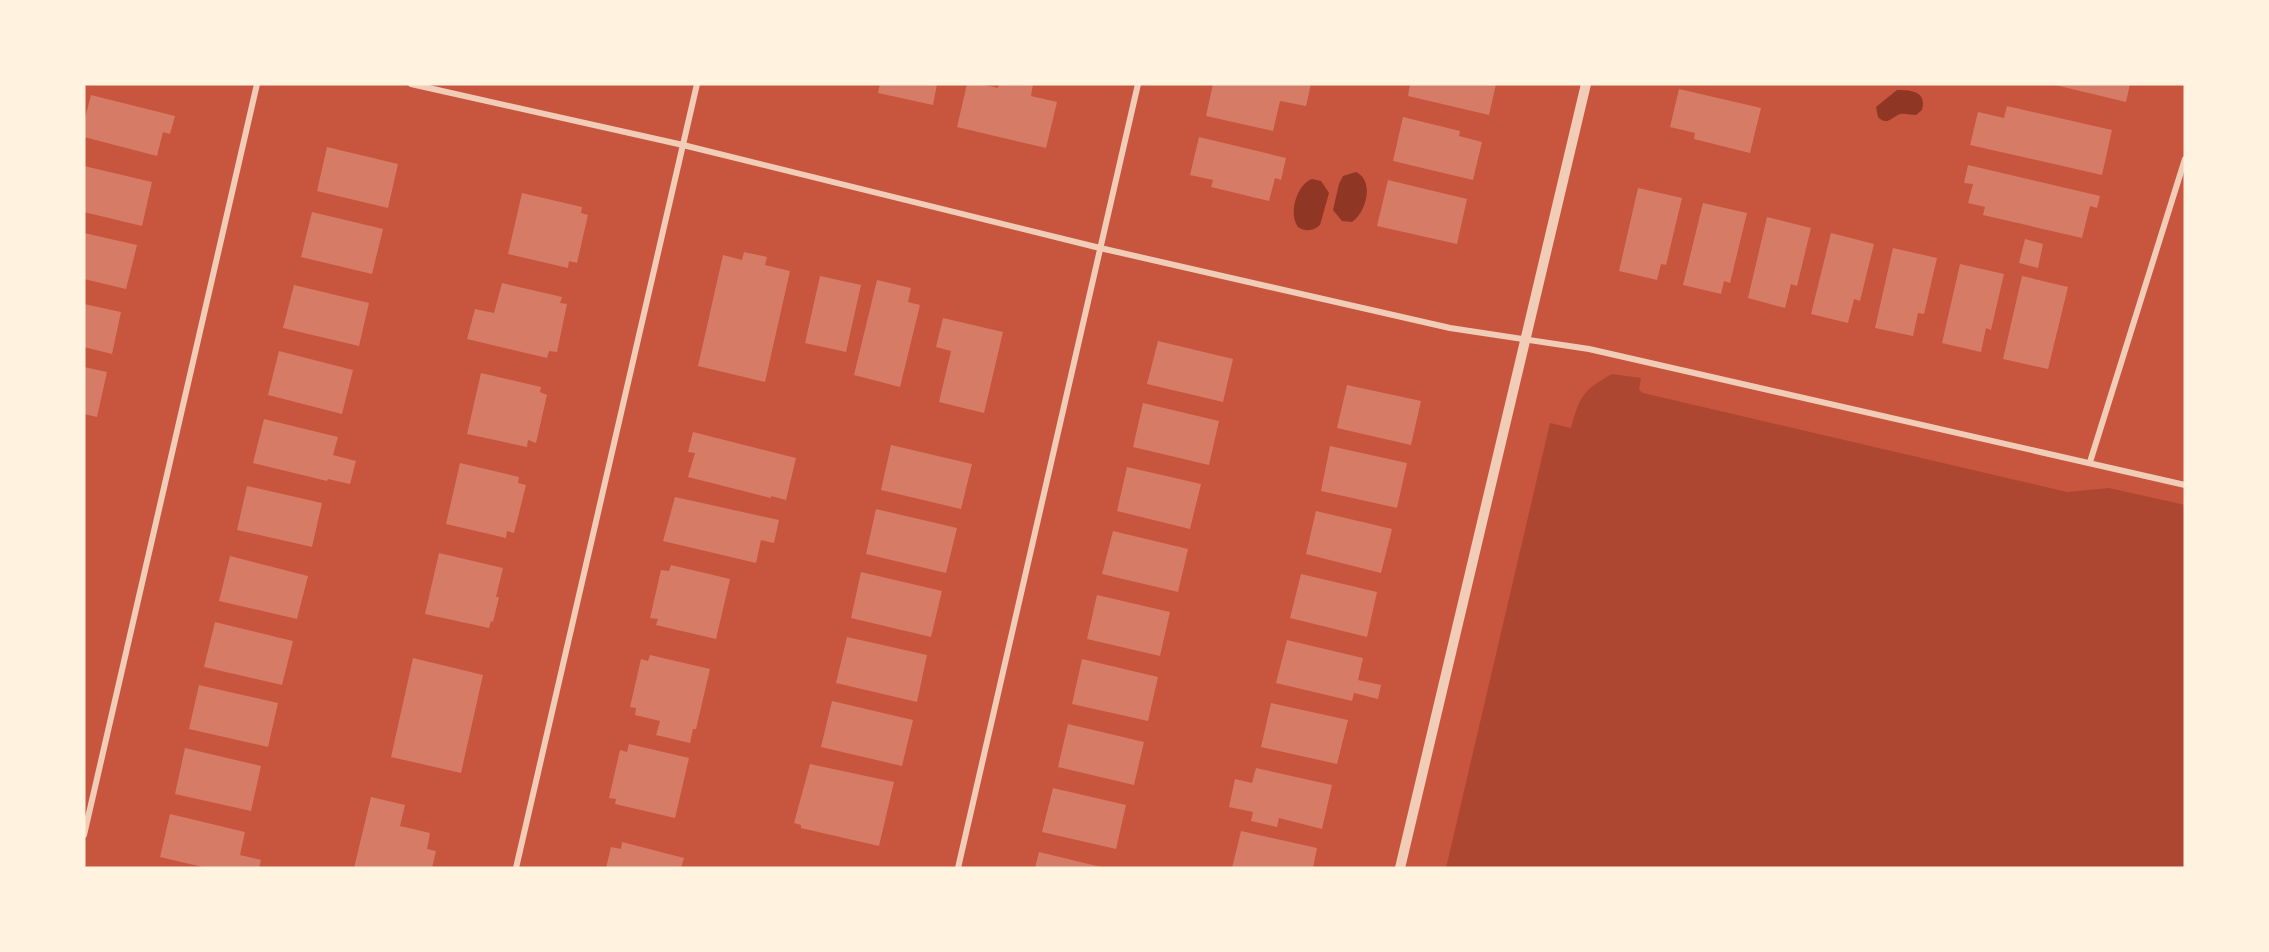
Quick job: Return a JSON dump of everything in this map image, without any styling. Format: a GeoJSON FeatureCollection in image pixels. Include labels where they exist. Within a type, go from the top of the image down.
{"type":"FeatureCollection","features":[{"type":"Feature","properties":{"kind":"street"},"geometry":{"type":"LineString","coordinates":[[84,835],[257,84]]}},
{"type":"Feature","properties":{"kind":"street"},"geometry":{"type":"LineString","coordinates":[[411,84],[683,145],[1100,248],[1450,328],[1589,349],[2185,485]]}},
{"type":"Feature","properties":{"kind":"street"},"geometry":{"type":"LineString","coordinates":[[516,868],[697,84]]}},
{"type":"Feature","properties":{"kind":"street"},"geometry":{"type":"LineString","coordinates":[[958,868],[1138,84]]}},
{"type":"Feature","properties":{"kind":"street"},"geometry":{"type":"LineString","coordinates":[[1400,868],[1586,84]]}},
{"type":"Feature","properties":{"kind":"street"},"geometry":{"type":"LineString","coordinates":[[2090,462],[2185,159]]}},
{"type":"Feature","properties":{"kind":"shaded area"},"geometry":{"type":"Polygon","coordinates":[[[1897,90],[1912,91],[1920,95],[1922,110],[1916,115],[1902,114],[1887,121],[1881,120],[1876,107],[1897,90]]]}},
{"type":"Feature","properties":{"kind":"shaded area"},"geometry":{"type":"Polygon","coordinates":[[[1356,172],[1362,176],[1367,189],[1364,205],[1352,222],[1342,221],[1333,210],[1339,184],[1343,176],[1356,172]]]}},
{"type":"Feature","properties":{"kind":"shaded area"},"geometry":{"type":"Polygon","coordinates":[[[1312,179],[1321,181],[1329,193],[1320,225],[1307,230],[1298,227],[1294,207],[1298,193],[1312,179]]]}},
{"type":"Feature","properties":{"kind":"shaded area"},"geometry":{"type":"Polygon","coordinates":[[[1612,374],[1641,378],[1639,390],[1643,393],[2067,492],[2109,488],[2185,505],[2185,868],[1446,868],[1550,423],[1571,428],[1584,395],[1594,385],[1612,374]]]}},
{"type":"Feature","properties":{"kind":"building"},"geometry":{"type":"Polygon","coordinates":[[[880,84],[937,84],[933,105],[878,93],[880,84]]]}},
{"type":"Feature","properties":{"kind":"building"},"geometry":{"type":"Polygon","coordinates":[[[967,84],[998,88],[999,84],[1033,84],[1031,96],[1057,102],[1046,148],[957,127],[967,84]]]}},
{"type":"Feature","properties":{"kind":"building"},"geometry":{"type":"Polygon","coordinates":[[[1213,84],[1311,84],[1306,106],[1280,101],[1273,131],[1206,116],[1213,84]]]}},
{"type":"Feature","properties":{"kind":"building"},"geometry":{"type":"Polygon","coordinates":[[[1410,84],[1496,84],[1489,115],[1408,96],[1410,84]]]}},
{"type":"Feature","properties":{"kind":"building"},"geometry":{"type":"Polygon","coordinates":[[[2051,84],[2130,84],[2126,102],[2051,84]]]}},
{"type":"Feature","properties":{"kind":"building"},"geometry":{"type":"Polygon","coordinates":[[[1679,89],[1761,108],[1750,153],[1694,139],[1695,133],[1670,127],[1679,89]]]}},
{"type":"Feature","properties":{"kind":"building"},"geometry":{"type":"Polygon","coordinates":[[[91,95],[175,116],[170,134],[163,132],[157,156],[84,137],[84,122],[91,95]]]}},
{"type":"Feature","properties":{"kind":"building"},"geometry":{"type":"Polygon","coordinates":[[[2007,106],[2112,130],[2102,175],[1970,145],[1978,112],[2004,118],[2007,106]]]}},
{"type":"Feature","properties":{"kind":"building"},"geometry":{"type":"Polygon","coordinates":[[[1403,117],[1460,131],[1459,136],[1482,142],[1473,180],[1393,161],[1403,117]]]}},
{"type":"Feature","properties":{"kind":"building"},"geometry":{"type":"Polygon","coordinates":[[[1199,137],[1286,158],[1281,180],[1275,178],[1269,201],[1211,187],[1213,180],[1190,175],[1199,137]]]}},
{"type":"Feature","properties":{"kind":"building"},"geometry":{"type":"Polygon","coordinates":[[[327,147],[398,164],[388,208],[317,191],[327,147]]]}},
{"type":"Feature","properties":{"kind":"building"},"geometry":{"type":"Polygon","coordinates":[[[1968,165],[2100,196],[2097,208],[2090,206],[2082,238],[1983,215],[1985,207],[1968,203],[1973,184],[1964,183],[1968,165]]]}},
{"type":"Feature","properties":{"kind":"building"},"geometry":{"type":"Polygon","coordinates":[[[84,166],[152,182],[142,226],[84,212],[84,166]]]}},
{"type":"Feature","properties":{"kind":"building"},"geometry":{"type":"Polygon","coordinates":[[[1388,180],[1467,199],[1457,244],[1377,226],[1388,180]]]}},
{"type":"Feature","properties":{"kind":"building"},"geometry":{"type":"Polygon","coordinates":[[[1638,188],[1682,198],[1666,265],[1661,264],[1657,280],[1619,271],[1638,188]]]}},
{"type":"Feature","properties":{"kind":"building"},"geometry":{"type":"Polygon","coordinates":[[[522,193],[582,207],[581,213],[588,215],[577,263],[569,261],[568,268],[508,254],[522,193]]]}},
{"type":"Feature","properties":{"kind":"building"},"geometry":{"type":"Polygon","coordinates":[[[1703,203],[1747,213],[1730,283],[1724,281],[1721,294],[1683,285],[1703,203]]]}},
{"type":"Feature","properties":{"kind":"building"},"geometry":{"type":"Polygon","coordinates":[[[312,212],[383,229],[372,274],[301,257],[312,212]]]}},
{"type":"Feature","properties":{"kind":"building"},"geometry":{"type":"Polygon","coordinates":[[[1767,217],[1811,228],[1797,286],[1791,284],[1785,308],[1748,298],[1767,217]]]}},
{"type":"Feature","properties":{"kind":"building"},"geometry":{"type":"Polygon","coordinates":[[[84,233],[137,245],[126,289],[84,279],[84,233]]]}},
{"type":"Feature","properties":{"kind":"building"},"geometry":{"type":"Polygon","coordinates":[[[1831,233],[1874,244],[1860,301],[1854,299],[1848,323],[1811,314],[1831,233]]]}},
{"type":"Feature","properties":{"kind":"building"},"geometry":{"type":"Polygon","coordinates":[[[2025,239],[2043,244],[2038,268],[2019,263],[2025,239]]]}},
{"type":"Feature","properties":{"kind":"building"},"geometry":{"type":"Polygon","coordinates":[[[1893,248],[1937,258],[1924,314],[1918,313],[1913,336],[1875,328],[1893,248]]]}},
{"type":"Feature","properties":{"kind":"building"},"geometry":{"type":"Polygon","coordinates":[[[744,252],[767,257],[765,265],[790,271],[765,382],[698,366],[723,255],[742,260],[744,252]]]}},
{"type":"Feature","properties":{"kind":"building"},"geometry":{"type":"Polygon","coordinates":[[[1960,264],[2004,274],[1991,330],[1986,328],[1981,352],[1942,343],[1960,264]]]}},
{"type":"Feature","properties":{"kind":"building"},"geometry":{"type":"Polygon","coordinates":[[[820,276],[861,285],[846,352],[805,343],[820,276]]]}},
{"type":"Feature","properties":{"kind":"building"},"geometry":{"type":"Polygon","coordinates":[[[2022,276],[2068,287],[2048,369],[2003,359],[2022,276]]]}},
{"type":"Feature","properties":{"kind":"building"},"geometry":{"type":"Polygon","coordinates":[[[877,280],[911,288],[908,302],[920,305],[900,387],[854,375],[877,280]]]}},
{"type":"Feature","properties":{"kind":"building"},"geometry":{"type":"Polygon","coordinates":[[[502,283],[562,297],[560,303],[567,304],[557,352],[549,351],[547,358],[467,339],[475,309],[494,313],[502,283]]]}},
{"type":"Feature","properties":{"kind":"building"},"geometry":{"type":"Polygon","coordinates":[[[294,285],[369,303],[359,346],[283,328],[294,285]]]}},
{"type":"Feature","properties":{"kind":"building"},"geometry":{"type":"Polygon","coordinates":[[[84,304],[121,312],[112,354],[84,347],[84,304]]]}},
{"type":"Feature","properties":{"kind":"building"},"geometry":{"type":"Polygon","coordinates":[[[943,318],[1003,332],[984,413],[939,402],[951,351],[936,347],[943,318]]]}},
{"type":"Feature","properties":{"kind":"building"},"geometry":{"type":"Polygon","coordinates":[[[1158,341],[1233,359],[1223,402],[1147,384],[1158,341]]]}},
{"type":"Feature","properties":{"kind":"building"},"geometry":{"type":"Polygon","coordinates":[[[279,351],[353,370],[342,414],[268,395],[279,351]]]}},
{"type":"Feature","properties":{"kind":"building"},"geometry":{"type":"Polygon","coordinates":[[[84,367],[107,372],[97,417],[84,414],[84,367]]]}},
{"type":"Feature","properties":{"kind":"building"},"geometry":{"type":"Polygon","coordinates":[[[481,373],[541,387],[540,392],[547,395],[536,443],[528,440],[527,447],[467,434],[481,373]]]}},
{"type":"Feature","properties":{"kind":"building"},"geometry":{"type":"Polygon","coordinates":[[[1347,385],[1421,401],[1411,445],[1337,428],[1347,385]]]}},
{"type":"Feature","properties":{"kind":"building"},"geometry":{"type":"Polygon","coordinates":[[[1143,403],[1219,421],[1209,465],[1133,447],[1143,403]]]}},
{"type":"Feature","properties":{"kind":"building"},"geometry":{"type":"Polygon","coordinates":[[[264,419],[338,437],[333,455],[356,461],[350,484],[328,479],[327,481],[253,463],[264,419]]]}},
{"type":"Feature","properties":{"kind":"building"},"geometry":{"type":"Polygon","coordinates":[[[693,432],[796,458],[786,500],[688,477],[695,453],[688,452],[693,432]]]}},
{"type":"Feature","properties":{"kind":"building"},"geometry":{"type":"Polygon","coordinates":[[[891,445],[972,464],[961,509],[881,490],[891,445]]]}},
{"type":"Feature","properties":{"kind":"building"},"geometry":{"type":"Polygon","coordinates":[[[1330,446],[1407,463],[1397,508],[1321,491],[1330,446]]]}},
{"type":"Feature","properties":{"kind":"building"},"geometry":{"type":"Polygon","coordinates":[[[460,463],[519,477],[518,483],[526,485],[514,533],[507,531],[506,538],[446,524],[460,463]]]}},
{"type":"Feature","properties":{"kind":"building"},"geometry":{"type":"Polygon","coordinates":[[[1127,467],[1201,484],[1190,529],[1117,511],[1127,467]]]}},
{"type":"Feature","properties":{"kind":"building"},"geometry":{"type":"Polygon","coordinates":[[[247,486],[322,503],[312,547],[237,530],[247,486]]]}},
{"type":"Feature","properties":{"kind":"building"},"geometry":{"type":"Polygon","coordinates":[[[675,497],[779,520],[774,543],[761,540],[756,563],[663,541],[675,497]]]}},
{"type":"Feature","properties":{"kind":"building"},"geometry":{"type":"Polygon","coordinates":[[[876,509],[957,528],[946,573],[866,554],[876,509]]]}},
{"type":"Feature","properties":{"kind":"building"},"geometry":{"type":"Polygon","coordinates":[[[1316,511],[1392,529],[1381,573],[1306,554],[1316,511]]]}},
{"type":"Feature","properties":{"kind":"building"},"geometry":{"type":"Polygon","coordinates":[[[1113,531],[1188,549],[1178,592],[1102,574],[1113,531]]]}},
{"type":"Feature","properties":{"kind":"building"},"geometry":{"type":"Polygon","coordinates":[[[439,553],[503,568],[496,597],[499,597],[493,622],[491,621],[489,628],[425,614],[439,553]]]}},
{"type":"Feature","properties":{"kind":"building"},"geometry":{"type":"Polygon","coordinates":[[[230,556],[308,576],[297,619],[219,601],[230,556]]]}},
{"type":"Feature","properties":{"kind":"building"},"geometry":{"type":"Polygon","coordinates":[[[671,565],[730,579],[716,639],[656,625],[658,619],[650,618],[661,570],[669,571],[671,565]]]}},
{"type":"Feature","properties":{"kind":"building"},"geometry":{"type":"Polygon","coordinates":[[[861,572],[942,591],[931,637],[851,618],[861,572]]]}},
{"type":"Feature","properties":{"kind":"building"},"geometry":{"type":"Polygon","coordinates":[[[1301,574],[1377,592],[1367,637],[1290,618],[1301,574]]]}},
{"type":"Feature","properties":{"kind":"building"},"geometry":{"type":"Polygon","coordinates":[[[1097,595],[1170,612],[1160,656],[1087,639],[1097,595]]]}},
{"type":"Feature","properties":{"kind":"building"},"geometry":{"type":"Polygon","coordinates":[[[215,622],[293,641],[282,685],[204,667],[215,622]]]}},
{"type":"Feature","properties":{"kind":"building"},"geometry":{"type":"Polygon","coordinates":[[[847,637],[927,655],[917,702],[836,683],[847,637]]]}},
{"type":"Feature","properties":{"kind":"building"},"geometry":{"type":"Polygon","coordinates":[[[1287,640],[1363,658],[1358,680],[1381,685],[1378,699],[1354,693],[1352,701],[1276,683],[1287,640]]]}},
{"type":"Feature","properties":{"kind":"building"},"geometry":{"type":"Polygon","coordinates":[[[650,655],[710,669],[696,729],[693,729],[690,743],[656,735],[660,721],[635,715],[636,708],[630,707],[641,659],[648,661],[650,655]]]}},
{"type":"Feature","properties":{"kind":"building"},"geometry":{"type":"Polygon","coordinates":[[[413,658],[483,675],[461,773],[391,757],[413,658]]]}},
{"type":"Feature","properties":{"kind":"building"},"geometry":{"type":"Polygon","coordinates":[[[1082,659],[1158,677],[1148,721],[1072,704],[1082,659]]]}},
{"type":"Feature","properties":{"kind":"building"},"geometry":{"type":"Polygon","coordinates":[[[199,685],[278,703],[268,747],[189,729],[199,685]]]}},
{"type":"Feature","properties":{"kind":"building"},"geometry":{"type":"Polygon","coordinates":[[[832,701],[913,720],[902,766],[821,747],[832,701]]]}},
{"type":"Feature","properties":{"kind":"building"},"geometry":{"type":"Polygon","coordinates":[[[1271,703],[1348,720],[1337,764],[1261,747],[1271,703]]]}},
{"type":"Feature","properties":{"kind":"building"},"geometry":{"type":"Polygon","coordinates":[[[1068,724],[1144,742],[1134,785],[1058,767],[1068,724]]]}},
{"type":"Feature","properties":{"kind":"building"},"geometry":{"type":"Polygon","coordinates":[[[629,744],[689,758],[675,818],[615,804],[616,799],[609,798],[620,750],[627,752],[629,744]]]}},
{"type":"Feature","properties":{"kind":"building"},"geometry":{"type":"Polygon","coordinates":[[[185,748],[261,766],[251,811],[175,794],[185,748]]]}},
{"type":"Feature","properties":{"kind":"building"},"geometry":{"type":"Polygon","coordinates":[[[810,764],[894,782],[879,846],[801,828],[801,825],[794,823],[810,764]]]}},
{"type":"Feature","properties":{"kind":"building"},"geometry":{"type":"Polygon","coordinates":[[[1256,768],[1332,785],[1322,829],[1279,818],[1277,827],[1251,821],[1253,812],[1229,807],[1235,779],[1252,783],[1256,768]]]}},
{"type":"Feature","properties":{"kind":"building"},"geometry":{"type":"Polygon","coordinates":[[[1053,788],[1126,805],[1116,849],[1042,832],[1053,788]]]}},
{"type":"Feature","properties":{"kind":"building"},"geometry":{"type":"Polygon","coordinates":[[[371,797],[405,805],[400,826],[430,833],[427,849],[436,851],[432,868],[354,868],[371,797]]]}},
{"type":"Feature","properties":{"kind":"building"},"geometry":{"type":"Polygon","coordinates":[[[170,814],[245,832],[240,855],[261,860],[259,868],[207,868],[160,857],[170,814]]]}},
{"type":"Feature","properties":{"kind":"building"},"geometry":{"type":"Polygon","coordinates":[[[1241,831],[1317,848],[1313,868],[1232,868],[1241,831]]]}},
{"type":"Feature","properties":{"kind":"building"},"geometry":{"type":"Polygon","coordinates":[[[622,842],[684,858],[681,868],[606,868],[611,847],[621,849],[622,842]]]}},
{"type":"Feature","properties":{"kind":"building"},"geometry":{"type":"Polygon","coordinates":[[[1039,852],[1101,867],[1101,868],[1035,868],[1039,852]]]}}]}
